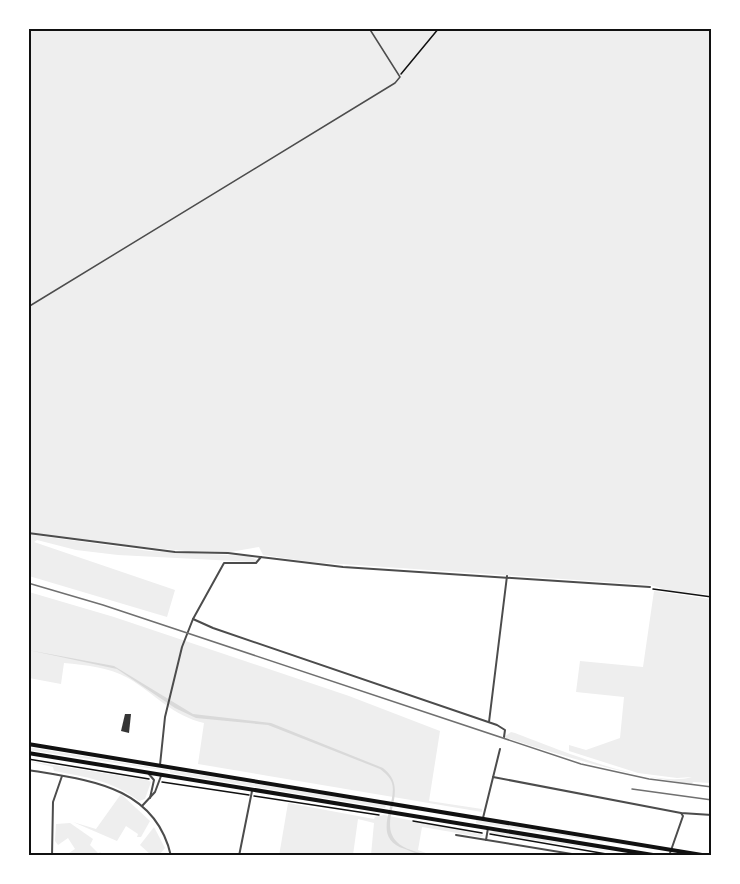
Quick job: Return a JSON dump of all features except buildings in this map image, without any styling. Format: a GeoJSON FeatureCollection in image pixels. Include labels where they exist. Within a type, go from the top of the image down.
{"type":"FeatureCollection","features":[{"type":"Feature","properties":{"kind":"main road"},"geometry":{"type":"LineString","coordinates":[[28,744],[708,855]]}},
{"type":"Feature","properties":{"kind":"main road"},"geometry":{"type":"LineString","coordinates":[[28,753],[659,855]]}},
{"type":"Feature","properties":{"kind":"street"},"geometry":{"type":"LineString","coordinates":[[28,533],[130,548],[261,556],[343,567],[650,587]]}},
{"type":"Feature","properties":{"kind":"street"},"geometry":{"type":"LineString","coordinates":[[160,766],[169,699],[193,618],[224,563],[256,563],[261,556]]}},
{"type":"Feature","properties":{"kind":"street"},"geometry":{"type":"LineString","coordinates":[[489,722],[507,576]]}},
{"type":"Feature","properties":{"kind":"street"},"geometry":{"type":"LineString","coordinates":[[193,618],[213,628],[489,722],[504,729],[504,737]]}},
{"type":"Feature","properties":{"kind":"street"},"geometry":{"type":"LineString","coordinates":[[483,818],[500,749]]}},
{"type":"Feature","properties":{"kind":"street"},"geometry":{"type":"LineString","coordinates":[[28,770],[109,785],[142,806],[162,831],[171,855]]}},
{"type":"Feature","properties":{"kind":"street"},"geometry":{"type":"LineString","coordinates":[[144,771],[154,779],[150,798]]}},
{"type":"Feature","properties":{"kind":"street"},"geometry":{"type":"LineString","coordinates":[[142,806],[150,798],[160,778],[164,775]]}},
{"type":"Feature","properties":{"kind":"street"},"geometry":{"type":"LineString","coordinates":[[52,855],[53,802],[62,776]]}},
{"type":"Feature","properties":{"kind":"street"},"geometry":{"type":"LineString","coordinates":[[493,777],[681,813],[711,815]]}},
{"type":"Feature","properties":{"kind":"street"},"geometry":{"type":"LineString","coordinates":[[239,855],[253,789]]}},
{"type":"Feature","properties":{"kind":"street"},"geometry":{"type":"LineString","coordinates":[[669,855],[683,816],[681,813]]}},
{"type":"Feature","properties":{"kind":"street"},"geometry":{"type":"LineString","coordinates":[[486,840],[488,827]]}},
{"type":"Feature","properties":{"kind":"street"},"geometry":{"type":"LineString","coordinates":[[456,835],[584,855]]}},
{"type":"Feature","properties":{"kind":"lane"},"geometry":{"type":"LineString","coordinates":[[28,307],[395,83],[400,78],[369,28]]}},
{"type":"Feature","properties":{"kind":"path"},"geometry":{"type":"LineString","coordinates":[[400,78],[439,28]]}},
{"type":"Feature","properties":{"kind":"path"},"geometry":{"type":"LineString","coordinates":[[650,587],[669,593],[711,597]]}},
{"type":"Feature","properties":{"kind":"path"},"geometry":{"type":"LineString","coordinates":[[28,759],[152,781]]}},
{"type":"Feature","properties":{"kind":"path"},"geometry":{"type":"LineString","coordinates":[[160,782],[375,816]]}},
{"type":"Feature","properties":{"kind":"path"},"geometry":{"type":"LineString","coordinates":[[416,822],[485,833]]}},
{"type":"Feature","properties":{"kind":"path"},"geometry":{"type":"LineString","coordinates":[[489,834],[618,855]]}},
{"type":"Feature","properties":{"kind":"shaded area"},"geometry":{"type":"Polygon","coordinates":[[[28,29],[711,29],[711,595],[670,591],[650,585],[311,562],[263,555],[259,547],[230,552],[185,551],[75,540],[35,533],[33,535],[149,551],[249,556],[257,560],[255,562],[118,555],[76,550],[37,540],[34,542],[175,590],[167,617],[29,576],[28,29]]]}},
{"type":"Feature","properties":{"kind":"shaded area"},"geometry":{"type":"Polygon","coordinates":[[[654,591],[711,599],[711,783],[693,782],[692,784],[620,771],[504,737],[511,732],[515,733],[578,757],[629,772],[675,779],[692,777],[677,778],[638,773],[569,751],[569,745],[586,750],[620,738],[624,697],[576,692],[580,661],[643,667],[654,591]]]}},
{"type":"Feature","properties":{"kind":"shaded area"},"geometry":{"type":"Polygon","coordinates":[[[29,592],[114,617],[349,696],[440,731],[429,801],[482,809],[482,812],[198,764],[204,723],[173,710],[128,678],[105,669],[64,663],[61,684],[29,678],[29,592]]]}},
{"type":"Feature","properties":{"kind":"shaded area"},"geometry":{"type":"Polygon","coordinates":[[[28,650],[114,666],[193,714],[271,723],[383,768],[391,777],[394,786],[395,796],[390,825],[392,834],[403,847],[427,855],[418,854],[394,844],[389,837],[387,820],[392,801],[392,783],[380,769],[268,725],[196,718],[175,708],[117,669],[28,650]]]}},
{"type":"Feature","properties":{"kind":"shaded area"},"geometry":{"type":"Polygon","coordinates":[[[28,747],[168,770],[168,771],[29,750],[28,747]]]}},
{"type":"Feature","properties":{"kind":"shaded area"},"geometry":{"type":"Polygon","coordinates":[[[28,761],[151,782],[145,799],[139,801],[108,784],[54,771],[53,767],[28,761]]]}},
{"type":"Feature","properties":{"kind":"shaded area"},"geometry":{"type":"Polygon","coordinates":[[[170,770],[386,805],[385,808],[170,773],[170,770]]]}},
{"type":"Feature","properties":{"kind":"shaded area"},"geometry":{"type":"Polygon","coordinates":[[[121,794],[150,821],[141,837],[137,837],[138,834],[126,826],[117,841],[73,822],[96,829],[121,794]]]}},
{"type":"Feature","properties":{"kind":"shaded area"},"geometry":{"type":"Polygon","coordinates":[[[288,803],[374,819],[384,815],[484,835],[481,837],[422,827],[418,850],[431,855],[371,855],[374,823],[358,819],[353,855],[279,856],[288,803]]]}},
{"type":"Feature","properties":{"kind":"shaded area"},"geometry":{"type":"Polygon","coordinates":[[[476,820],[647,849],[476,823],[476,820]]]}},
{"type":"Feature","properties":{"kind":"shaded area"},"geometry":{"type":"Polygon","coordinates":[[[70,823],[93,839],[90,845],[98,853],[101,852],[99,855],[66,855],[75,849],[68,838],[58,845],[55,841],[56,824],[70,823]]]}},
{"type":"Feature","properties":{"kind":"shaded area"},"geometry":{"type":"Polygon","coordinates":[[[154,827],[165,848],[159,855],[151,855],[140,845],[154,827]]]}},
{"type":"Feature","properties":{"kind":"shaded area"},"geometry":{"type":"Polygon","coordinates":[[[494,831],[632,855],[489,833],[494,831]]]}},
{"type":"Feature","properties":{"kind":"railway"},"geometry":{"type":"LineString","coordinates":[[28,583],[103,605],[581,764],[649,779],[712,787]]}},
{"type":"Feature","properties":{"kind":"railway"},"geometry":{"type":"LineString","coordinates":[[632,789],[712,800]]}}]}
